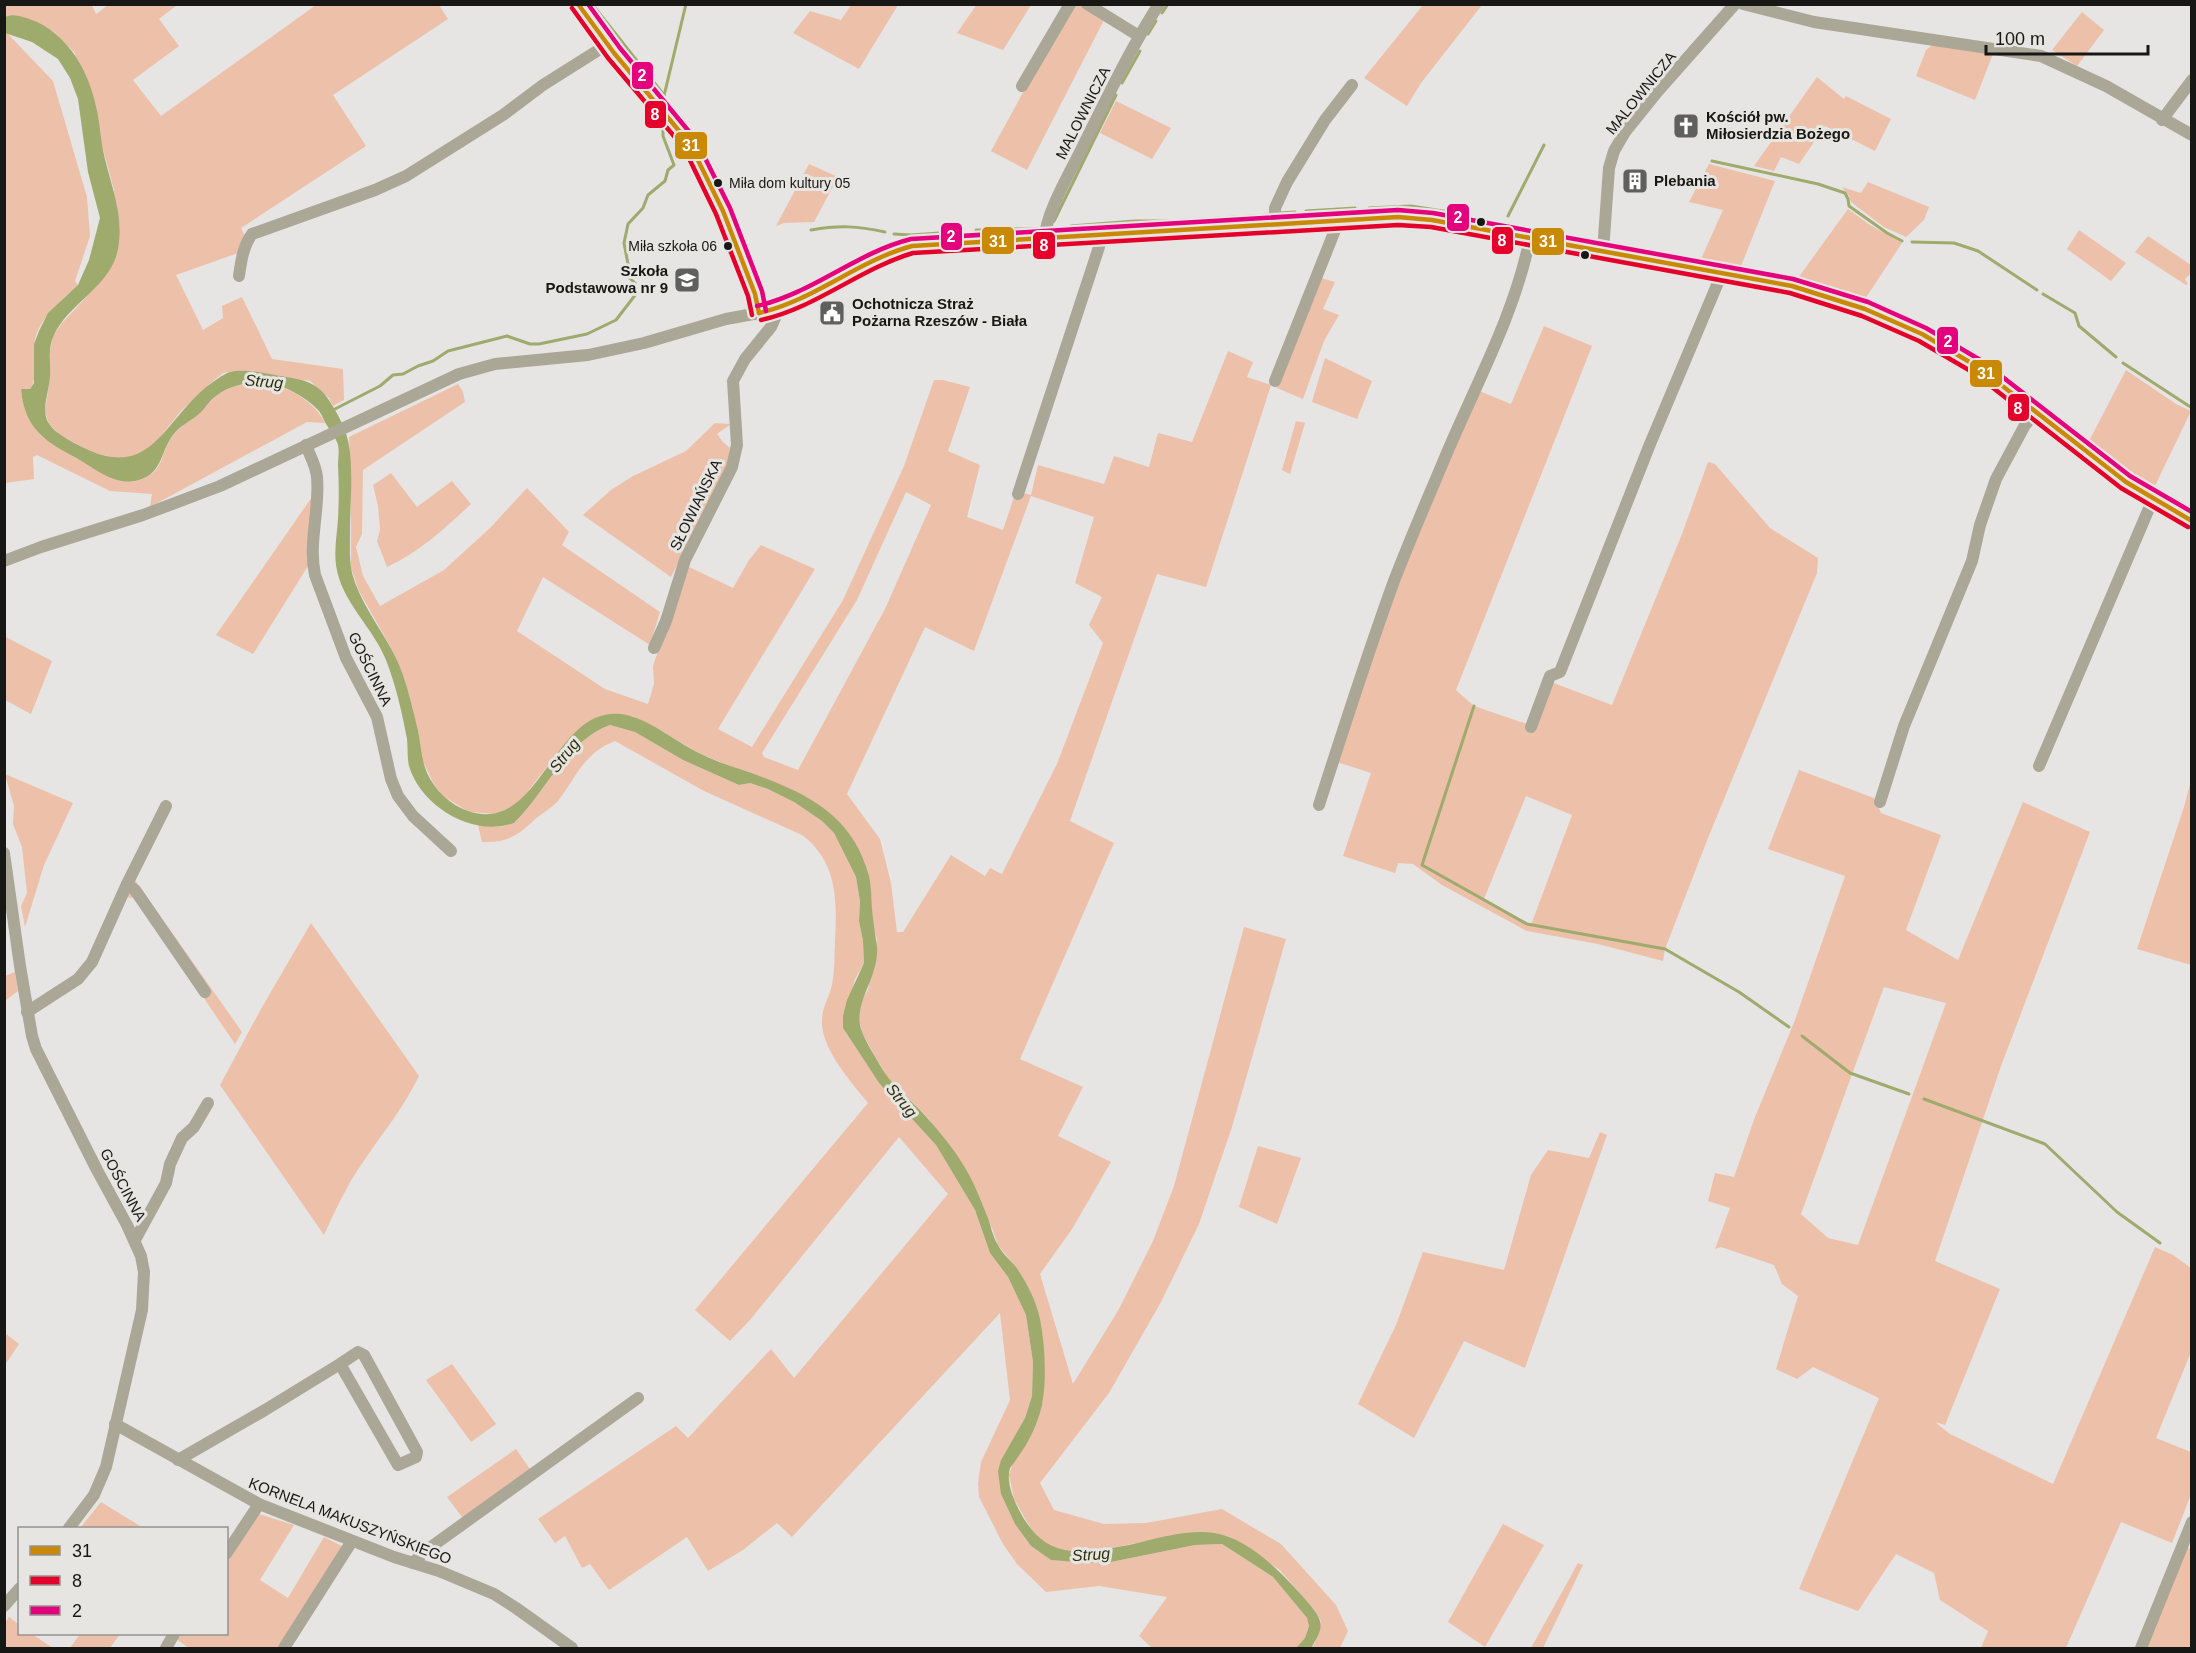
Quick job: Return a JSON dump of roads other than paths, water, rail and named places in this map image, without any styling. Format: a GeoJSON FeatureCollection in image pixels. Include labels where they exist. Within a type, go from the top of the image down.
{"type":"FeatureCollection","features":[{"type":"Feature","properties":{"kind":"street"},"geometry":{"type":"LineString","coordinates":[[578,4],[671,120],[696,155],[723,211],[755,294],[766,312]]}},
{"type":"Feature","properties":{"kind":"street"},"geometry":{"type":"LineString","coordinates":[[1022,86],[1070,4]]}},
{"type":"Feature","properties":{"kind":"street"},"geometry":{"type":"LineString","coordinates":[[1087,4],[1139,36]]}},
{"type":"Feature","properties":{"kind":"street","name":"MALOWNICZA"},"geometry":{"type":"LineString","coordinates":[[1045,238],[1047,221],[1139,36],[1159,4]]}},
{"type":"Feature","properties":{"kind":"street","name":"MALOWNICZA"},"geometry":{"type":"LineString","coordinates":[[1603,251],[1609,168],[1614,151],[1625,132],[1658,91],[1735,4]]}},
{"type":"Feature","properties":{"kind":"street"},"geometry":{"type":"LineString","coordinates":[[1743,4],[1814,22],[2041,56],[2106,86],[2162,120],[2192,135]]}},
{"type":"Feature","properties":{"kind":"street"},"geometry":{"type":"LineString","coordinates":[[239,276],[241,260],[252,234],[367,193],[406,176],[488,125],[543,85],[608,44]]}},
{"type":"Feature","properties":{"kind":"street"},"geometry":{"type":"LineString","coordinates":[[2162,120],[2192,80]]}},
{"type":"Feature","properties":{"kind":"street"},"geometry":{"type":"LineString","coordinates":[[1275,224],[1275,208],[1287,182],[1325,120],[1352,85]]}},
{"type":"Feature","properties":{"kind":"street"},"geometry":{"type":"LineString","coordinates":[[4,561],[189,499],[459,374],[484,366],[588,355],[644,343],[726,318],[766,312],[812,294],[872,258],[898,249],[936,244],[1339,220],[1414,218],[1792,286],[1865,309],[1903,325],[1978,367],[2126,482],[2192,522]]}},
{"type":"Feature","properties":{"kind":"street"},"geometry":{"type":"LineString","coordinates":[[1275,381],[1339,220]]}},
{"type":"Feature","properties":{"kind":"street"},"geometry":{"type":"LineString","coordinates":[[1018,494],[1100,247],[1100,235]]}},
{"type":"Feature","properties":{"kind":"street"},"geometry":{"type":"LineString","coordinates":[[1319,806],[1362,671],[1395,578],[1442,463],[1499,335],[1524,267],[1530,238]]}},
{"type":"Feature","properties":{"kind":"street"},"geometry":{"type":"LineString","coordinates":[[1531,727],[1550,676],[1560,672],[1650,444],[1722,273]]}},
{"type":"Feature","properties":{"kind":"street","name":"SŁOWIAŃSKA"},"geometry":{"type":"LineString","coordinates":[[654,648],[666,621],[685,560],[732,467],[736,445],[734,381],[745,359],[771,327],[775,318],[766,312]]}},
{"type":"Feature","properties":{"kind":"street"},"geometry":{"type":"LineString","coordinates":[[1880,802],[1904,726],[1972,561],[1980,525],[1996,479],[2025,425],[2037,411]]}},
{"type":"Feature","properties":{"kind":"street","name":"GOŚCINNA"},"geometry":{"type":"LineString","coordinates":[[311,443],[317,477],[312,544],[315,575],[346,658],[377,717],[391,779],[398,796],[413,816],[451,851]]}},
{"type":"Feature","properties":{"kind":"street"},"geometry":{"type":"LineString","coordinates":[[2039,766],[2153,499]]}},
{"type":"Feature","properties":{"kind":"street"},"geometry":{"type":"LineString","coordinates":[[27,1012],[78,979],[92,962],[127,884],[166,806]]}},
{"type":"Feature","properties":{"kind":"street","name":"GOŚCINNA"},"geometry":{"type":"LineString","coordinates":[[4,853],[27,1012],[36,1049],[135,1240],[144,1272],[142,1310],[106,1467],[85,1510],[70,1527]]}},
{"type":"Feature","properties":{"kind":"street"},"geometry":{"type":"LineString","coordinates":[[127,884],[135,890],[205,992]]}},
{"type":"Feature","properties":{"kind":"street"},"geometry":{"type":"LineString","coordinates":[[135,1240],[166,1183],[170,1164],[182,1138],[194,1127],[208,1103]]}},
{"type":"Feature","properties":{"kind":"street"},"geometry":{"type":"LineString","coordinates":[[178,1460],[265,1410],[358,1352],[364,1355],[417,1452],[416,1457],[398,1466],[340,1364]]}},
{"type":"Feature","properties":{"kind":"street"},"geometry":{"type":"LineString","coordinates":[[413,1563],[424,1552],[638,1398]]}},
{"type":"Feature","properties":{"kind":"street","name":"KORNELA MAKUSZYŃSKIEGO"},"geometry":{"type":"LineString","coordinates":[[115,1424],[259,1504],[352,1541],[439,1571],[494,1594],[572,1648]]}},
{"type":"Feature","properties":{"kind":"street"},"geometry":{"type":"LineString","coordinates":[[228,1551],[259,1504]]}},
{"type":"Feature","properties":{"kind":"street"},"geometry":{"type":"LineString","coordinates":[[2140,1648],[2192,1522]]}},
{"type":"Feature","properties":{"kind":"street"},"geometry":{"type":"LineString","coordinates":[[284,1648],[352,1541]]}},
{"type":"Feature","properties":{"kind":"street"},"geometry":{"type":"LineString","coordinates":[[4,1606],[18,1590]]}},
{"type":"Feature","properties":{"kind":"water","name":"Strug"},"geometry":{"type":"Polygon","coordinates":[[[12,15],[28,18],[55,34],[67,45],[84,71],[97,109],[103,152],[119,220],[119,244],[111,268],[104,279],[68,315],[52,340],[45,410],[49,424],[61,435],[80,446],[104,455],[123,457],[139,453],[152,444],[206,387],[230,372],[249,371],[294,378],[318,388],[334,408],[348,441],[351,479],[350,562],[352,573],[362,599],[403,675],[427,773],[444,796],[461,808],[493,814],[514,805],[531,788],[581,727],[602,716],[627,715],[647,723],[703,755],[787,787],[832,815],[854,841],[863,857],[870,881],[877,958],[860,1009],[859,1019],[863,1034],[889,1079],[931,1122],[968,1172],[996,1242],[1024,1279],[1034,1298],[1040,1319],[1045,1362],[1042,1405],[1031,1436],[1009,1473],[1012,1495],[1024,1518],[1034,1533],[1047,1543],[1072,1551],[1100,1550],[1193,1532],[1227,1536],[1252,1549],[1276,1568],[1316,1612],[1320,1628],[1311,1648],[1296,1648],[1305,1638],[1309,1626],[1307,1618],[1273,1577],[1222,1544],[1195,1545],[1111,1562],[1051,1560],[1031,1546],[1015,1524],[1001,1494],[998,1471],[1001,1460],[1025,1418],[1032,1396],[1033,1362],[1026,1315],[1008,1277],[990,1253],[975,1210],[936,1145],[879,1083],[843,1028],[847,1000],[864,963],[859,921],[860,901],[856,877],[834,833],[822,821],[794,802],[768,789],[750,783],[739,785],[683,760],[635,732],[610,725],[581,743],[569,755],[514,823],[498,827],[482,826],[451,816],[437,806],[415,781],[409,766],[401,709],[386,660],[344,591],[339,578],[335,554],[339,506],[338,448],[335,438],[316,408],[294,392],[277,385],[250,383],[232,387],[214,398],[198,415],[176,432],[151,474],[126,482],[100,473],[49,442],[35,428],[26,411],[21,389],[30,389],[34,383],[34,344],[48,313],[78,285],[89,260],[100,218],[88,172],[78,99],[70,78],[58,59],[32,42],[5,33],[4,17],[12,15]]]}},
{"type":"Feature","properties":{"kind":"waterway"},"geometry":{"type":"LineString","coordinates":[[592,4],[664,95]]}},
{"type":"Feature","properties":{"kind":"waterway"},"geometry":{"type":"LineString","coordinates":[[663,100],[686,4]]}},
{"type":"Feature","properties":{"kind":"waterway"},"geometry":{"type":"LineString","coordinates":[[1162,13],[1168,4]]}},
{"type":"Feature","properties":{"kind":"waterway"},"geometry":{"type":"LineString","coordinates":[[1148,34],[1156,21]]}},
{"type":"Feature","properties":{"kind":"waterway"},"geometry":{"type":"LineString","coordinates":[[1122,83],[1140,51]]}},
{"type":"Feature","properties":{"kind":"waterway"},"geometry":{"type":"LineString","coordinates":[[1054,221],[1116,95]]}},
{"type":"Feature","properties":{"kind":"waterway"},"geometry":{"type":"LineString","coordinates":[[333,410],[380,386],[393,375],[403,374],[433,361],[448,351],[507,336],[530,344],[539,344],[587,334],[616,320],[636,294],[635,283],[625,274],[628,264],[624,243],[628,224],[643,208],[648,195],[665,181],[668,170],[674,165],[663,136],[663,123]]}},
{"type":"Feature","properties":{"kind":"waterway"},"geometry":{"type":"LineString","coordinates":[[1508,216],[1544,145]]}},
{"type":"Feature","properties":{"kind":"waterway"},"geometry":{"type":"LineString","coordinates":[[1712,161],[1818,184],[1845,193],[1849,206],[1902,241]]}},
{"type":"Feature","properties":{"kind":"waterway"},"geometry":{"type":"LineString","coordinates":[[1369,208],[1411,206],[1449,212]]}},
{"type":"Feature","properties":{"kind":"waterway"},"geometry":{"type":"LineString","coordinates":[[1306,211],[1355,208]]}},
{"type":"Feature","properties":{"kind":"waterway"},"geometry":{"type":"LineString","coordinates":[[1280,213],[1295,212]]}},
{"type":"Feature","properties":{"kind":"waterway"},"geometry":{"type":"LineString","coordinates":[[1071,226],[1269,215]]}},
{"type":"Feature","properties":{"kind":"waterway"},"geometry":{"type":"LineString","coordinates":[[811,230],[848,227],[885,232]]}},
{"type":"Feature","properties":{"kind":"waterway"},"geometry":{"type":"LineString","coordinates":[[1014,229],[1039,229]]}},
{"type":"Feature","properties":{"kind":"waterway"},"geometry":{"type":"LineString","coordinates":[[976,230],[1003,230]]}},
{"type":"Feature","properties":{"kind":"waterway"},"geometry":{"type":"LineString","coordinates":[[894,234],[954,232]]}},
{"type":"Feature","properties":{"kind":"waterway"},"geometry":{"type":"LineString","coordinates":[[1912,242],[1954,243],[1978,251],[2037,290]]}},
{"type":"Feature","properties":{"kind":"waterway"},"geometry":{"type":"LineString","coordinates":[[625,274],[639,267]]}},
{"type":"Feature","properties":{"kind":"waterway"},"geometry":{"type":"LineString","coordinates":[[2043,294],[2075,313],[2079,326],[2116,357]]}},
{"type":"Feature","properties":{"kind":"waterway"},"geometry":{"type":"LineString","coordinates":[[2123,363],[2192,408]]}},
{"type":"Feature","properties":{"kind":"waterway"},"geometry":{"type":"LineString","coordinates":[[1474,706],[1422,865],[1527,924],[1665,949],[1739,992],[1789,1027]]}},
{"type":"Feature","properties":{"kind":"waterway"},"geometry":{"type":"LineString","coordinates":[[1802,1036],[1850,1073],[1909,1094]]}},
{"type":"Feature","properties":{"kind":"waterway"},"geometry":{"type":"LineString","coordinates":[[1924,1099],[2045,1144],[2117,1212],[2160,1243]]}},
{"type":"Feature","properties":{"kind":"place","name":"Kościół pw. Miłosierdzia Bożego"},"geometry":{"type":"Point","coordinates":[1686,126]}},
{"type":"Feature","properties":{"kind":"place","name":"Plebania"},"geometry":{"type":"Point","coordinates":[1635,181]}},
{"type":"Feature","properties":{"kind":"place","name":"Miła dom kultury 05"},"geometry":{"type":"Point","coordinates":[718,183]}},
{"type":"Feature","properties":{"kind":"place","name":"Miła szkoła 06"},"geometry":{"type":"Point","coordinates":[728,246]}},
{"type":"Feature","properties":{"kind":"place","name":"Szkoła Podstawowa nr 9"},"geometry":{"type":"Point","coordinates":[687,280]}},
{"type":"Feature","properties":{"kind":"place","name":"Ochotnicza Straż Pożarna Rzeszów - Biała"},"geometry":{"type":"Point","coordinates":[832,313]}}]}
